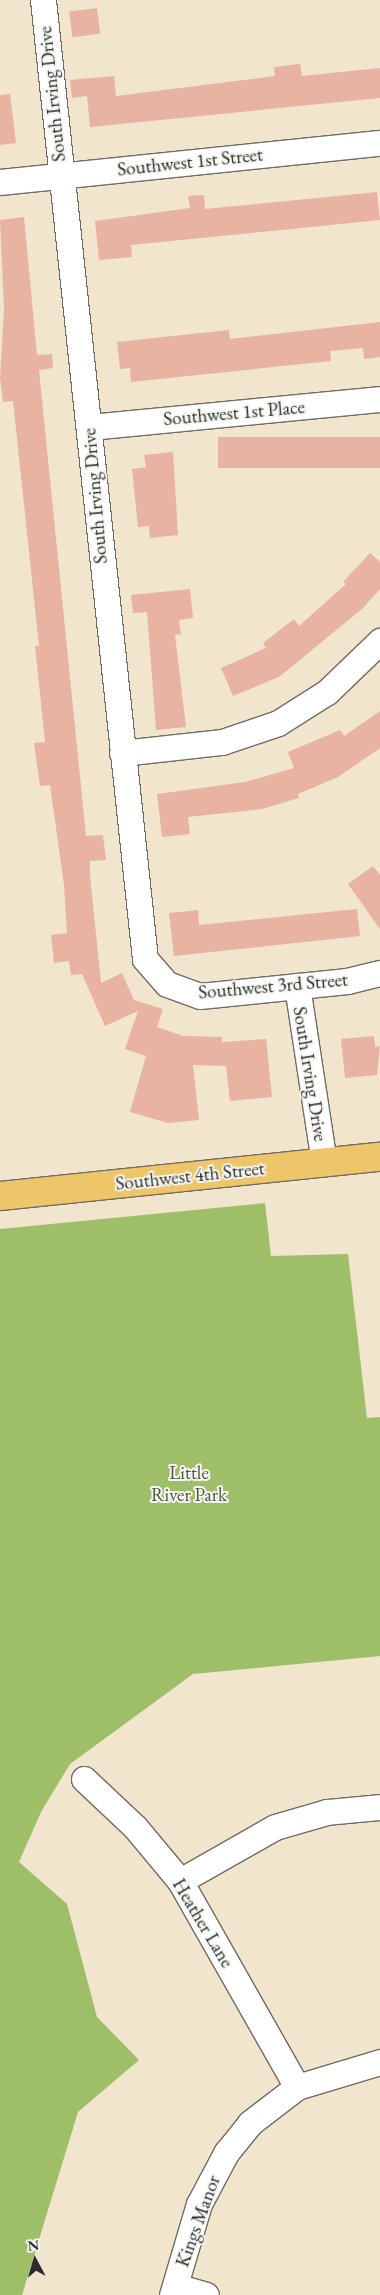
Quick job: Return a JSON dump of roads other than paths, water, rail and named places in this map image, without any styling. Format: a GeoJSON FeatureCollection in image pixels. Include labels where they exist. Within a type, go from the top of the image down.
{"type":"FeatureCollection","features":[{"type":"Feature","properties":{"kind":"main road","name":"Southwest 4th Street"},"geometry":{"type":"LineString","coordinates":[[0,1196],[380,1157]]}},
{"type":"Feature","properties":{"kind":"street","name":"South Irving Drive"},"geometry":{"type":"LineString","coordinates":[[43,0],[60,176],[89,427],[140,940],[152,970],[167,984]]}},
{"type":"Feature","properties":{"kind":"street","name":"Southwest 1st Street"},"geometry":{"type":"LineString","coordinates":[[0,182],[380,143]]}},
{"type":"Feature","properties":{"kind":"street","name":"Southwest 1st Place"},"geometry":{"type":"LineString","coordinates":[[89,427],[380,399]]}},
{"type":"Feature","properties":{"kind":"street"},"geometry":{"type":"LineString","coordinates":[[122,753],[222,742],[278,723],[327,692],[380,641]]}},
{"type":"Feature","properties":{"kind":"street","name":"Southwest 3rd Street"},"geometry":{"type":"LineString","coordinates":[[167,984],[200,996],[297,986],[380,973]]}},
{"type":"Feature","properties":{"kind":"street","name":"South Irving Drive"},"geometry":{"type":"LineString","coordinates":[[297,986],[324,1163]]}},
{"type":"Feature","properties":{"kind":"street","name":"Heather Lane"},"geometry":{"type":"LineString","coordinates":[[84,1779],[135,1827],[180,1881],[297,2087]]}},
{"type":"Feature","properties":{"kind":"street"},"geometry":{"type":"LineString","coordinates":[[180,1881],[274,1827],[327,1812],[380,1807]]}},
{"type":"Feature","properties":{"kind":"street","name":"Kings Manor"},"geometry":{"type":"LineString","coordinates":[[174,2291],[199,2204],[218,2167],[250,2124],[297,2087],[380,2062]]}},
{"type":"Feature","properties":{"kind":"street"},"geometry":{"type":"LineString","coordinates":[[174,2291],[206,2295]]}},
{"type":"Feature","properties":{"kind":"park label","name":"Little River Park"},"geometry":{"type":"Point","coordinates":[189,1484]}}]}
